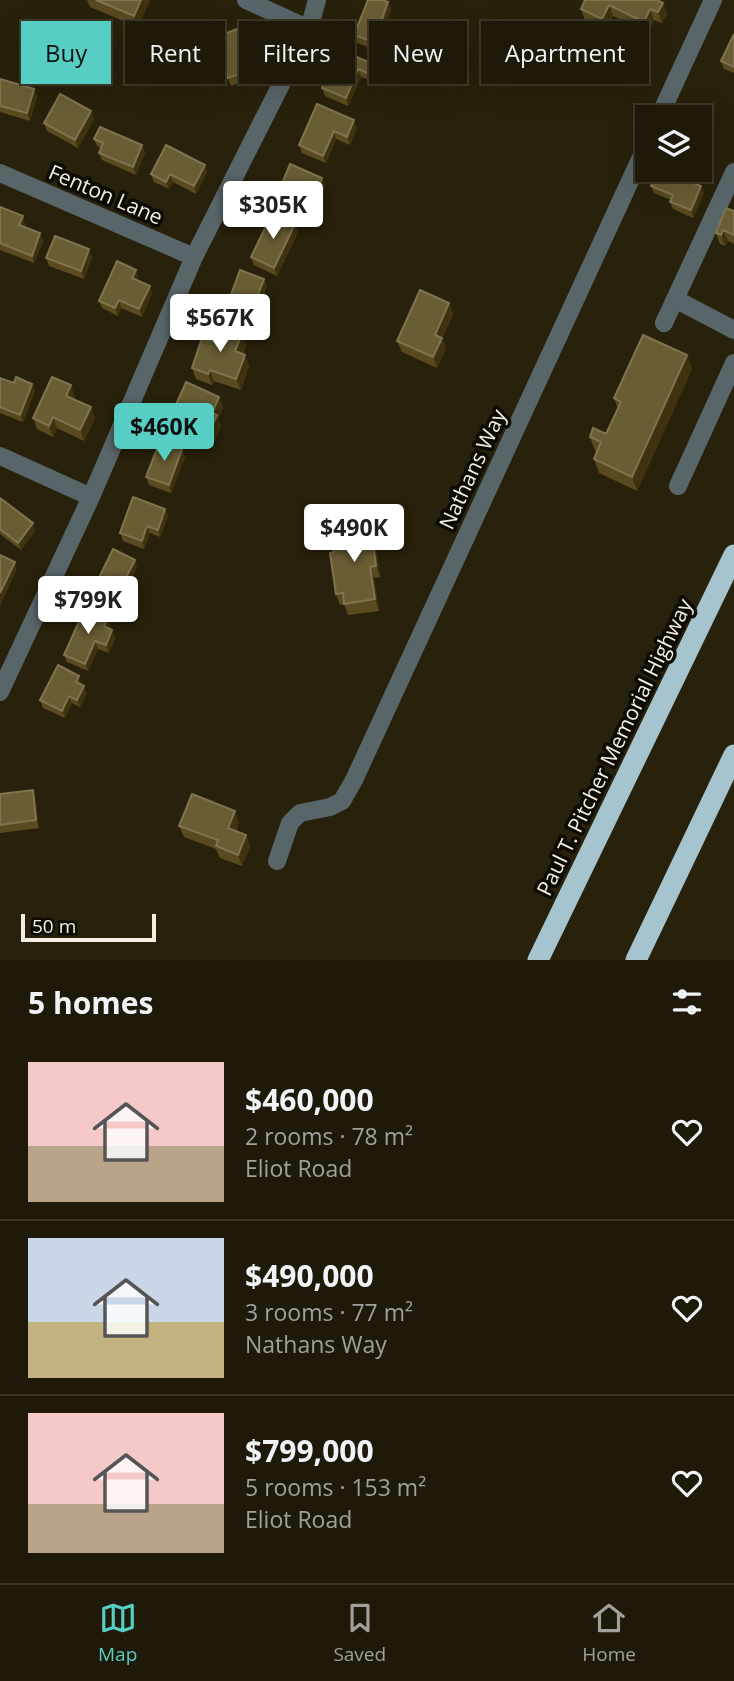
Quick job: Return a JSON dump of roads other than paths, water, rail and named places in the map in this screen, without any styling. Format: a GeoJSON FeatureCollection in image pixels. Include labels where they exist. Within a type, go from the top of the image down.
{"type":"FeatureCollection","features":[{"type":"Feature","properties":{"kind":"highway","name":"Paul T. Pitcher Memorial Highway"},"geometry":{"type":"LineString","coordinates":[[538,960],[734,555]]}},
{"type":"Feature","properties":{"kind":"highway"},"geometry":{"type":"LineString","coordinates":[[636,960],[734,755]]}},
{"type":"Feature","properties":{"kind":"highway"},"geometry":{"type":"LineString","coordinates":[[651,960],[734,774]]}},
{"type":"Feature","properties":{"kind":"street"},"geometry":{"type":"LineString","coordinates":[[246,0],[292,21]]}},
{"type":"Feature","properties":{"kind":"street"},"geometry":{"type":"LineString","coordinates":[[311,21],[317,0]]}},
{"type":"Feature","properties":{"kind":"street"},"geometry":{"type":"LineString","coordinates":[[665,105],[713,0]]}},
{"type":"Feature","properties":{"kind":"street"},"geometry":{"type":"LineString","coordinates":[[0,692],[91,497],[194,257],[281,84]]}},
{"type":"Feature","properties":{"kind":"street","name":"Nathans Way"},"geometry":{"type":"LineString","coordinates":[[277,862],[290,823],[300,813],[330,807],[342,801],[354,780],[635,170]]}},
{"type":"Feature","properties":{"kind":"street","name":"Fenton Lane"},"geometry":{"type":"LineString","coordinates":[[0,173],[194,257]]}},
{"type":"Feature","properties":{"kind":"street"},"geometry":{"type":"LineString","coordinates":[[664,324],[734,173]]}},
{"type":"Feature","properties":{"kind":"street"},"geometry":{"type":"LineString","coordinates":[[675,299],[734,330]]}},
{"type":"Feature","properties":{"kind":"street"},"geometry":{"type":"LineString","coordinates":[[678,486],[734,363]]}},
{"type":"Feature","properties":{"kind":"street"},"geometry":{"type":"LineString","coordinates":[[0,456],[91,497]]}}]}
